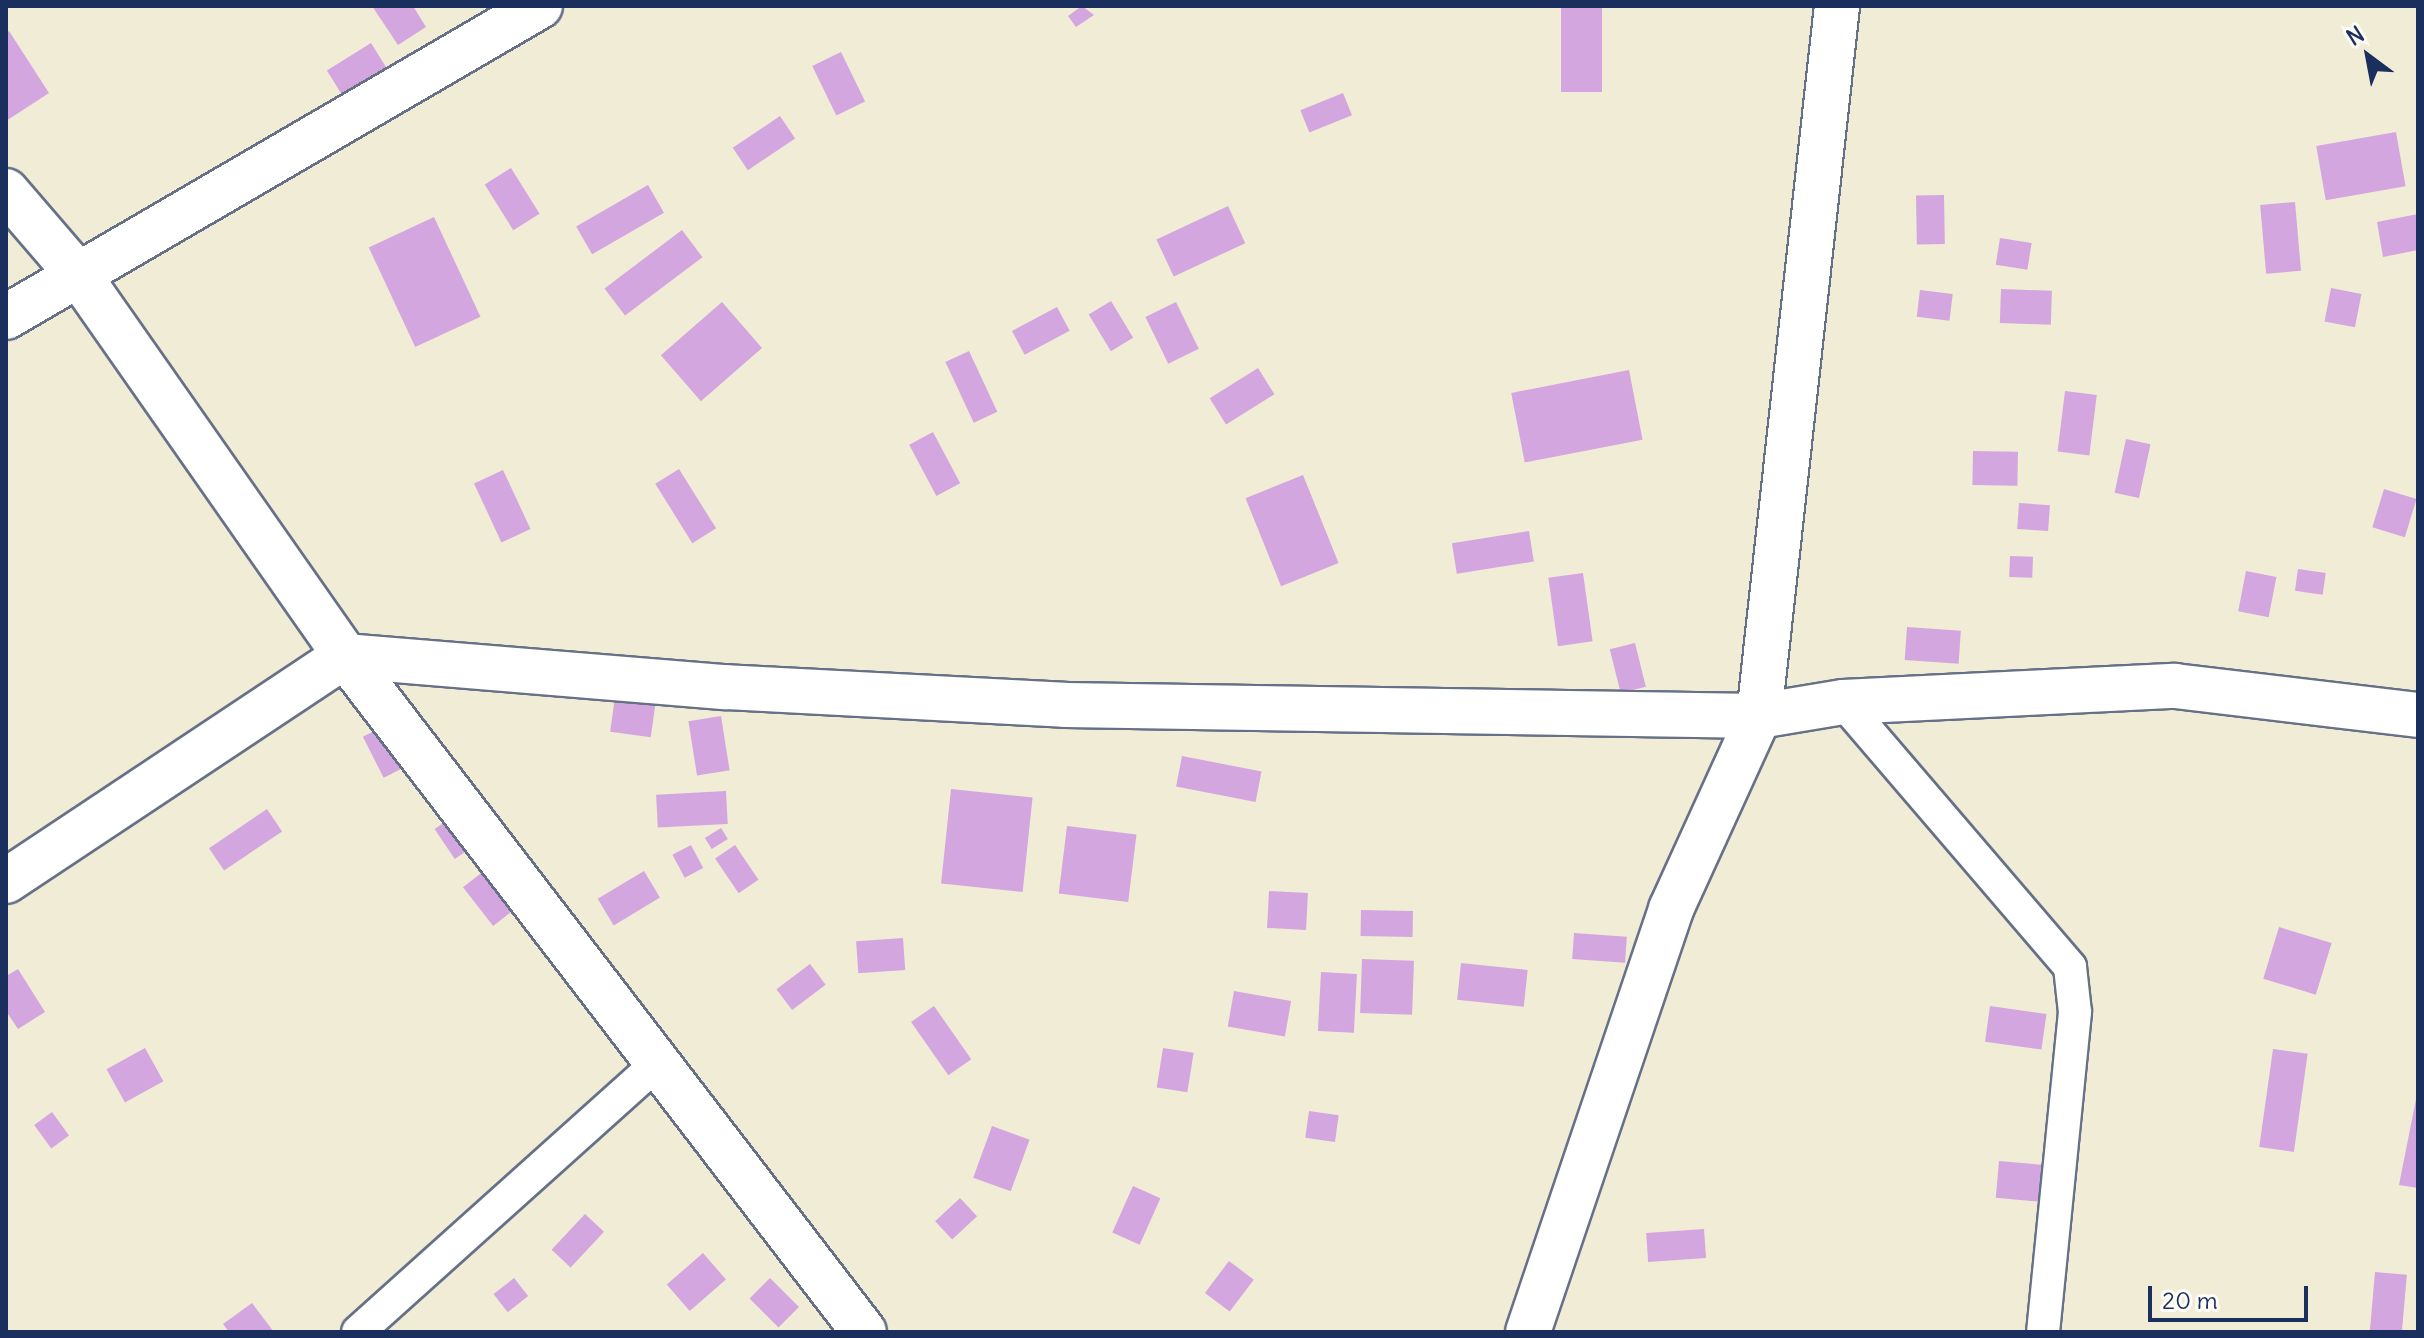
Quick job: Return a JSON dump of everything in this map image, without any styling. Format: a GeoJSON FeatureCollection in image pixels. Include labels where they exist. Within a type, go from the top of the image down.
{"type":"FeatureCollection","features":[{"type":"Feature","properties":{"kind":"street"},"geometry":{"type":"LineString","coordinates":[[6,317],[80,277],[540,6]]}},
{"type":"Feature","properties":{"kind":"street"},"geometry":{"type":"LineString","coordinates":[[1528,1332],[1671,909],[1759,716],[1837,6]]}},
{"type":"Feature","properties":{"kind":"street"},"geometry":{"type":"LineString","coordinates":[[6,191],[80,277],[345,656],[864,1332]]}},
{"type":"Feature","properties":{"kind":"street"},"geometry":{"type":"LineString","coordinates":[[6,881],[345,656],[725,687],[1050,704],[1759,716],[1843,702],[2175,686],[2418,715]]}},
{"type":"Feature","properties":{"kind":"lane"},"geometry":{"type":"LineString","coordinates":[[1843,702],[2070,967],[2075,1012],[2043,1332]]}},
{"type":"Feature","properties":{"kind":"lane"},"geometry":{"type":"LineString","coordinates":[[358,1332],[656,1065]]}},
{"type":"Feature","properties":{"kind":"building"},"geometry":{"type":"Polygon","coordinates":[[[372,6],[413,6],[426,27],[398,45],[372,6]]]}},
{"type":"Feature","properties":{"kind":"building"},"geometry":{"type":"Polygon","coordinates":[[[1082,6],[1094,15],[1076,27],[1068,16],[1082,6]]]}},
{"type":"Feature","properties":{"kind":"building"},"geometry":{"type":"Polygon","coordinates":[[[1561,6],[1602,6],[1602,92],[1561,92],[1561,6]]]}},
{"type":"Feature","properties":{"kind":"building"},"geometry":{"type":"Polygon","coordinates":[[[9,31],[49,93],[6,121],[6,33],[9,31]]]}},
{"type":"Feature","properties":{"kind":"building"},"geometry":{"type":"Polygon","coordinates":[[[371,43],[392,76],[348,104],[327,71],[371,43]]]}},
{"type":"Feature","properties":{"kind":"building"},"geometry":{"type":"Polygon","coordinates":[[[841,52],[865,101],[836,115],[812,66],[841,52]]]}},
{"type":"Feature","properties":{"kind":"building"},"geometry":{"type":"Polygon","coordinates":[[[1343,93],[1352,115],[1309,132],[1300,110],[1343,93]]]}},
{"type":"Feature","properties":{"kind":"building"},"geometry":{"type":"Polygon","coordinates":[[[780,116],[795,138],[748,170],[733,148],[780,116]]]}},
{"type":"Feature","properties":{"kind":"building"},"geometry":{"type":"Polygon","coordinates":[[[2396,132],[2406,186],[2326,200],[2316,146],[2396,132]]]}},
{"type":"Feature","properties":{"kind":"building"},"geometry":{"type":"Polygon","coordinates":[[[511,168],[540,214],[513,230],[485,184],[511,168]]]}},
{"type":"Feature","properties":{"kind":"building"},"geometry":{"type":"Polygon","coordinates":[[[648,185],[664,213],[592,254],[576,226],[648,185]]]}},
{"type":"Feature","properties":{"kind":"building"},"geometry":{"type":"Polygon","coordinates":[[[1916,195],[1944,195],[1945,244],[1917,244],[1916,195]]]}},
{"type":"Feature","properties":{"kind":"building"},"geometry":{"type":"Polygon","coordinates":[[[2295,202],[2301,271],[2266,274],[2260,205],[2295,202]]]}},
{"type":"Feature","properties":{"kind":"building"},"geometry":{"type":"Polygon","coordinates":[[[1228,206],[1245,243],[1174,277],[1156,239],[1228,206]]]}},
{"type":"Feature","properties":{"kind":"building"},"geometry":{"type":"Polygon","coordinates":[[[2418,214],[2418,250],[2383,257],[2377,222],[2418,214]]]}},
{"type":"Feature","properties":{"kind":"building"},"geometry":{"type":"Polygon","coordinates":[[[434,217],[480,317],[415,347],[369,247],[434,217]]]}},
{"type":"Feature","properties":{"kind":"building"},"geometry":{"type":"Polygon","coordinates":[[[682,230],[702,257],[625,316],[605,288],[682,230]]]}},
{"type":"Feature","properties":{"kind":"building"},"geometry":{"type":"Polygon","coordinates":[[[2000,238],[2032,243],[2027,270],[1996,265],[2000,238]]]}},
{"type":"Feature","properties":{"kind":"building"},"geometry":{"type":"Polygon","coordinates":[[[2331,288],[2361,294],[2355,327],[2325,321],[2331,288]]]}},
{"type":"Feature","properties":{"kind":"building"},"geometry":{"type":"Polygon","coordinates":[[[2001,289],[2052,291],[2051,325],[2000,323],[2001,289]]]}},
{"type":"Feature","properties":{"kind":"building"},"geometry":{"type":"Polygon","coordinates":[[[1920,290],[1953,294],[1949,321],[1917,317],[1920,290]]]}},
{"type":"Feature","properties":{"kind":"building"},"geometry":{"type":"Polygon","coordinates":[[[1111,301],[1133,338],[1111,351],[1089,314],[1111,301]]]}},
{"type":"Feature","properties":{"kind":"building"},"geometry":{"type":"Polygon","coordinates":[[[722,302],[762,348],[701,401],[661,355],[722,302]]]}},
{"type":"Feature","properties":{"kind":"building"},"geometry":{"type":"Polygon","coordinates":[[[1176,302],[1199,349],[1168,364],[1145,317],[1176,302]]]}},
{"type":"Feature","properties":{"kind":"building"},"geometry":{"type":"Polygon","coordinates":[[[1057,307],[1070,331],[1025,355],[1012,331],[1057,307]]]}},
{"type":"Feature","properties":{"kind":"building"},"geometry":{"type":"Polygon","coordinates":[[[969,351],[997,412],[974,423],[945,362],[969,351]]]}},
{"type":"Feature","properties":{"kind":"building"},"geometry":{"type":"Polygon","coordinates":[[[1258,368],[1274,394],[1226,424],[1210,398],[1258,368]]]}},
{"type":"Feature","properties":{"kind":"building"},"geometry":{"type":"Polygon","coordinates":[[[1629,370],[1643,440],[1525,463],[1511,393],[1629,370]]]}},
{"type":"Feature","properties":{"kind":"building"},"geometry":{"type":"Polygon","coordinates":[[[2065,391],[2097,395],[2089,455],[2058,452],[2065,391]]]}},
{"type":"Feature","properties":{"kind":"building"},"geometry":{"type":"Polygon","coordinates":[[[933,432],[960,483],[936,496],[909,445],[933,432]]]}},
{"type":"Feature","properties":{"kind":"building"},"geometry":{"type":"Polygon","coordinates":[[[2126,439],[2150,444],[2139,498],[2115,493],[2126,439]]]}},
{"type":"Feature","properties":{"kind":"building"},"geometry":{"type":"Polygon","coordinates":[[[1973,451],[2018,452],[2017,486],[1972,485],[1973,451]]]}},
{"type":"Feature","properties":{"kind":"building"},"geometry":{"type":"Polygon","coordinates":[[[679,469],[716,528],[692,543],[655,484],[679,469]]]}},
{"type":"Feature","properties":{"kind":"building"},"geometry":{"type":"Polygon","coordinates":[[[503,470],[530,529],[501,542],[474,484],[503,470]]]}},
{"type":"Feature","properties":{"kind":"building"},"geometry":{"type":"Polygon","coordinates":[[[1303,475],[1339,563],[1281,586],[1246,498],[1303,475]]]}},
{"type":"Feature","properties":{"kind":"building"},"geometry":{"type":"Polygon","coordinates":[[[2384,489],[2417,499],[2405,537],[2372,527],[2384,489]]]}},
{"type":"Feature","properties":{"kind":"building"},"geometry":{"type":"Polygon","coordinates":[[[2019,503],[2050,505],[2048,531],[2017,529],[2019,503]]]}},
{"type":"Feature","properties":{"kind":"building"},"geometry":{"type":"Polygon","coordinates":[[[1529,531],[1534,562],[1457,574],[1452,543],[1529,531]]]}},
{"type":"Feature","properties":{"kind":"building"},"geometry":{"type":"Polygon","coordinates":[[[2010,556],[2033,557],[2032,578],[2009,577],[2010,556]]]}},
{"type":"Feature","properties":{"kind":"building"},"geometry":{"type":"Polygon","coordinates":[[[2298,569],[2326,573],[2323,595],[2295,591],[2298,569]]]}},
{"type":"Feature","properties":{"kind":"building"},"geometry":{"type":"Polygon","coordinates":[[[2246,571],[2276,577],[2269,617],[2238,611],[2246,571]]]}},
{"type":"Feature","properties":{"kind":"building"},"geometry":{"type":"Polygon","coordinates":[[[1583,573],[1593,641],[1558,646],[1548,578],[1583,573]]]}},
{"type":"Feature","properties":{"kind":"building"},"geometry":{"type":"Polygon","coordinates":[[[1907,627],[1961,631],[1959,664],[1905,660],[1907,627]]]}},
{"type":"Feature","properties":{"kind":"building"},"geometry":{"type":"Polygon","coordinates":[[[1635,643],[1646,687],[1621,693],[1610,649],[1635,643]]]}},
{"type":"Feature","properties":{"kind":"building"},"geometry":{"type":"Polygon","coordinates":[[[615,697],[656,703],[651,737],[610,732],[615,697]]]}},
{"type":"Feature","properties":{"kind":"building"},"geometry":{"type":"Polygon","coordinates":[[[721,716],[730,770],[697,775],[688,721],[721,716]]]}},
{"type":"Feature","properties":{"kind":"building"},"geometry":{"type":"Polygon","coordinates":[[[386,725],[407,766],[384,778],[363,737],[386,725]]]}},
{"type":"Feature","properties":{"kind":"building"},"geometry":{"type":"Polygon","coordinates":[[[1182,756],[1262,771],[1256,802],[1176,786],[1182,756]]]}},
{"type":"Feature","properties":{"kind":"building"},"geometry":{"type":"Polygon","coordinates":[[[951,789],[1033,798],[1023,892],[941,883],[951,789]]]}},
{"type":"Feature","properties":{"kind":"building"},"geometry":{"type":"Polygon","coordinates":[[[726,791],[728,824],[658,828],[656,795],[726,791]]]}},
{"type":"Feature","properties":{"kind":"building"},"geometry":{"type":"Polygon","coordinates":[[[267,809],[282,831],[224,871],[209,848],[267,809]]]}},
{"type":"Feature","properties":{"kind":"building"},"geometry":{"type":"Polygon","coordinates":[[[457,814],[477,844],[455,859],[435,829],[457,814]]]}},
{"type":"Feature","properties":{"kind":"building"},"geometry":{"type":"Polygon","coordinates":[[[1067,826],[1136,835],[1128,902],[1059,893],[1067,826]]]}},
{"type":"Feature","properties":{"kind":"building"},"geometry":{"type":"Polygon","coordinates":[[[721,828],[728,839],[712,849],[705,838],[721,828]]]}},
{"type":"Feature","properties":{"kind":"building"},"geometry":{"type":"Polygon","coordinates":[[[691,845],[703,868],[685,878],[672,855],[691,845]]]}},
{"type":"Feature","properties":{"kind":"building"},"geometry":{"type":"Polygon","coordinates":[[[735,845],[758,880],[739,893],[715,858],[735,845]]]}},
{"type":"Feature","properties":{"kind":"building"},"geometry":{"type":"Polygon","coordinates":[[[489,867],[519,906],[493,926],[463,887],[489,867]]]}},
{"type":"Feature","properties":{"kind":"building"},"geometry":{"type":"Polygon","coordinates":[[[644,871],[660,898],[614,925],[598,899],[644,871]]]}},
{"type":"Feature","properties":{"kind":"building"},"geometry":{"type":"Polygon","coordinates":[[[1269,891],[1308,893],[1306,930],[1267,928],[1269,891]]]}},
{"type":"Feature","properties":{"kind":"building"},"geometry":{"type":"Polygon","coordinates":[[[1361,910],[1413,911],[1413,937],[1361,936],[1361,910]]]}},
{"type":"Feature","properties":{"kind":"building"},"geometry":{"type":"Polygon","coordinates":[[[2279,927],[2332,943],[2316,995],[2263,979],[2279,927]]]}},
{"type":"Feature","properties":{"kind":"building"},"geometry":{"type":"Polygon","coordinates":[[[1574,933],[1627,937],[1625,963],[1572,959],[1574,933]]]}},
{"type":"Feature","properties":{"kind":"building"},"geometry":{"type":"Polygon","coordinates":[[[903,938],[905,970],[858,973],[856,941],[903,938]]]}},
{"type":"Feature","properties":{"kind":"building"},"geometry":{"type":"Polygon","coordinates":[[[1362,959],[1414,961],[1412,1015],[1360,1013],[1362,959]]]}},
{"type":"Feature","properties":{"kind":"building"},"geometry":{"type":"Polygon","coordinates":[[[1461,963],[1528,970],[1524,1007],[1457,1000],[1461,963]]]}},
{"type":"Feature","properties":{"kind":"building"},"geometry":{"type":"Polygon","coordinates":[[[810,964],[826,985],[792,1010],[776,989],[810,964]]]}},
{"type":"Feature","properties":{"kind":"building"},"geometry":{"type":"Polygon","coordinates":[[[18,969],[45,1012],[18,1029],[6,1011],[6,976],[18,969]]]}},
{"type":"Feature","properties":{"kind":"building"},"geometry":{"type":"Polygon","coordinates":[[[1321,972],[1357,974],[1354,1033],[1318,1031],[1321,972]]]}},
{"type":"Feature","properties":{"kind":"building"},"geometry":{"type":"Polygon","coordinates":[[[1234,991],[1291,1001],[1285,1037],[1228,1026],[1234,991]]]}},
{"type":"Feature","properties":{"kind":"building"},"geometry":{"type":"Polygon","coordinates":[[[934,1006],[971,1059],[948,1075],[911,1022],[934,1006]]]}},
{"type":"Feature","properties":{"kind":"building"},"geometry":{"type":"Polygon","coordinates":[[[1990,1006],[2046,1014],[2041,1050],[1985,1042],[1990,1006]]]}},
{"type":"Feature","properties":{"kind":"building"},"geometry":{"type":"Polygon","coordinates":[[[145,1048],[163,1081],[125,1103],[107,1069],[145,1048]]]}},
{"type":"Feature","properties":{"kind":"building"},"geometry":{"type":"Polygon","coordinates":[[[1163,1048],[1194,1053],[1187,1092],[1157,1088],[1163,1048]]]}},
{"type":"Feature","properties":{"kind":"building"},"geometry":{"type":"Polygon","coordinates":[[[2273,1049],[2308,1054],[2294,1152],[2259,1147],[2273,1049]]]}},
{"type":"Feature","properties":{"kind":"building"},"geometry":{"type":"Polygon","coordinates":[[[2418,1095],[2418,1188],[2399,1185],[2418,1095]]]}},
{"type":"Feature","properties":{"kind":"building"},"geometry":{"type":"Polygon","coordinates":[[[1309,1111],[1339,1115],[1335,1142],[1305,1138],[1309,1111]]]}},
{"type":"Feature","properties":{"kind":"building"},"geometry":{"type":"Polygon","coordinates":[[[52,1112],[69,1135],[51,1148],[34,1125],[52,1112]]]}},
{"type":"Feature","properties":{"kind":"building"},"geometry":{"type":"Polygon","coordinates":[[[992,1126],[1030,1140],[1011,1191],[973,1178],[992,1126]]]}},
{"type":"Feature","properties":{"kind":"building"},"geometry":{"type":"Polygon","coordinates":[[[1999,1161],[2042,1165],[2039,1202],[1996,1198],[1999,1161]]]}},
{"type":"Feature","properties":{"kind":"building"},"geometry":{"type":"Polygon","coordinates":[[[1133,1186],[1160,1198],[1140,1245],[1112,1233],[1133,1186]]]}},
{"type":"Feature","properties":{"kind":"building"},"geometry":{"type":"Polygon","coordinates":[[[960,1198],[977,1216],[952,1239],[935,1221],[960,1198]]]}},
{"type":"Feature","properties":{"kind":"building"},"geometry":{"type":"Polygon","coordinates":[[[585,1214],[604,1232],[571,1268],[552,1250],[585,1214]]]}},
{"type":"Feature","properties":{"kind":"building"},"geometry":{"type":"Polygon","coordinates":[[[1704,1229],[1706,1258],[1648,1262],[1646,1233],[1704,1229]]]}},
{"type":"Feature","properties":{"kind":"building"},"geometry":{"type":"Polygon","coordinates":[[[703,1253],[726,1279],[690,1311],[667,1284],[703,1253]]]}},
{"type":"Feature","properties":{"kind":"building"},"geometry":{"type":"Polygon","coordinates":[[[1229,1261],[1254,1280],[1230,1312],[1205,1293],[1229,1261]]]}},
{"type":"Feature","properties":{"kind":"building"},"geometry":{"type":"Polygon","coordinates":[[[2375,1272],[2407,1275],[2402,1332],[2370,1332],[2375,1272]]]}},
{"type":"Feature","properties":{"kind":"building"},"geometry":{"type":"Polygon","coordinates":[[[514,1278],[528,1296],[508,1312],[494,1294],[514,1278]]]}},
{"type":"Feature","properties":{"kind":"building"},"geometry":{"type":"Polygon","coordinates":[[[770,1278],[799,1307],[778,1327],[749,1299],[770,1278]]]}},
{"type":"Feature","properties":{"kind":"building"},"geometry":{"type":"Polygon","coordinates":[[[252,1303],[274,1332],[229,1332],[223,1324],[252,1303]]]}}]}
